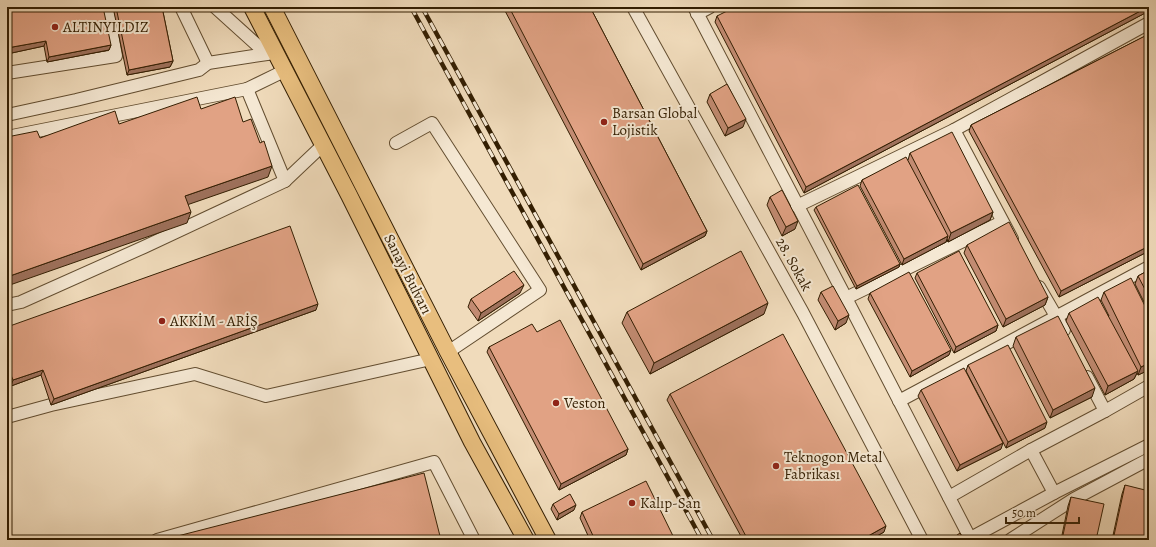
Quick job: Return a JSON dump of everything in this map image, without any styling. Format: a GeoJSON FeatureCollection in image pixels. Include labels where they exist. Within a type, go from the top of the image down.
{"type":"FeatureCollection","features":[{"type":"Feature","properties":{"kind":"main road","name":"Sanayi Bulvarı"},"geometry":{"type":"LineString","coordinates":[[252,7],[271,53],[284,71],[323,144],[472,442],[525,539]]}},
{"type":"Feature","properties":{"kind":"main road","name":"Sanayi Bulvarı"},"geometry":{"type":"LineString","coordinates":[[272,7],[448,352],[548,540]]}},
{"type":"Feature","properties":{"kind":"street"},"geometry":{"type":"LineString","coordinates":[[7,73],[116,56],[107,7]]}},
{"type":"Feature","properties":{"kind":"street"},"geometry":{"type":"LineString","coordinates":[[181,7],[208,63]]}},
{"type":"Feature","properties":{"kind":"street"},"geometry":{"type":"LineString","coordinates":[[215,7],[271,53]]}},
{"type":"Feature","properties":{"kind":"street","name":"28. Sokak"},"geometry":{"type":"LineString","coordinates":[[633,7],[803,313],[922,540]]}},
{"type":"Feature","properties":{"kind":"street"},"geometry":{"type":"LineString","coordinates":[[710,7],[696,10],[949,497],[968,539],[1149,445]]}},
{"type":"Feature","properties":{"kind":"street"},"geometry":{"type":"LineString","coordinates":[[797,206],[954,130],[1149,23]]}},
{"type":"Feature","properties":{"kind":"street"},"geometry":{"type":"LineString","coordinates":[[7,115],[97,96],[199,70],[208,63],[271,53]]}},
{"type":"Feature","properties":{"kind":"street"},"geometry":{"type":"LineString","coordinates":[[7,137],[247,89],[284,71]]}},
{"type":"Feature","properties":{"kind":"street"},"geometry":{"type":"LineString","coordinates":[[247,89],[285,181]]}},
{"type":"Feature","properties":{"kind":"street"},"geometry":{"type":"LineString","coordinates":[[396,143],[432,123],[540,290],[448,352]]}},
{"type":"Feature","properties":{"kind":"street"},"geometry":{"type":"LineString","coordinates":[[954,130],[1002,222],[1018,249]]}},
{"type":"Feature","properties":{"kind":"street"},"geometry":{"type":"LineString","coordinates":[[7,305],[21,302],[144,247],[285,181],[323,144]]}},
{"type":"Feature","properties":{"kind":"street"},"geometry":{"type":"LineString","coordinates":[[846,298],[1002,222]]}},
{"type":"Feature","properties":{"kind":"street"},"geometry":{"type":"LineString","coordinates":[[899,401],[1149,267]]}},
{"type":"Feature","properties":{"kind":"street"},"geometry":{"type":"LineString","coordinates":[[1033,276],[1070,343]]}},
{"type":"Feature","properties":{"kind":"street"},"geometry":{"type":"LineString","coordinates":[[7,417],[52,405],[196,374],[266,396],[431,359]]}},
{"type":"Feature","properties":{"kind":"street"},"geometry":{"type":"LineString","coordinates":[[1081,364],[1105,411]]}},
{"type":"Feature","properties":{"kind":"street"},"geometry":{"type":"LineString","coordinates":[[949,497],[1031,450],[1149,386]]}},
{"type":"Feature","properties":{"kind":"street"},"geometry":{"type":"LineString","coordinates":[[1031,450],[1054,493]]}},
{"type":"Feature","properties":{"kind":"street"},"geometry":{"type":"LineString","coordinates":[[1010,540],[1074,499],[1149,458]]}},
{"type":"Feature","properties":{"kind":"street"},"geometry":{"type":"LineString","coordinates":[[157,540],[434,462],[474,540]]}},
{"type":"Feature","properties":{"kind":"building","name":"ALTINYILDIZ"},"geometry":{"type":"Polygon","coordinates":[[[7,7],[103,7],[111,45],[49,57],[46,41],[7,48],[7,7]]]}},
{"type":"Feature","properties":{"kind":"building"},"geometry":{"type":"Polygon","coordinates":[[[116,7],[162,7],[173,61],[129,70],[116,7]]]}},
{"type":"Feature","properties":{"kind":"building","name":"Barsan Global Lojistik"},"geometry":{"type":"Polygon","coordinates":[[[509,7],[590,7],[707,231],[643,264],[509,7]]]}},
{"type":"Feature","properties":{"kind":"building"},"geometry":{"type":"Polygon","coordinates":[[[735,7],[1148,7],[806,187],[717,16],[735,7]]]}},
{"type":"Feature","properties":{"kind":"building"},"geometry":{"type":"Polygon","coordinates":[[[1149,34],[1149,246],[1061,291],[971,125],[1149,34]]]}},
{"type":"Feature","properties":{"kind":"building"},"geometry":{"type":"Polygon","coordinates":[[[727,84],[746,119],[728,128],[710,94],[727,84]]]}},
{"type":"Feature","properties":{"kind":"building"},"geometry":{"type":"Polygon","coordinates":[[[197,97],[201,109],[235,97],[243,122],[251,119],[260,143],[264,141],[272,166],[185,196],[191,212],[7,277],[7,137],[37,131],[40,138],[115,111],[119,124],[197,97]]]}},
{"type":"Feature","properties":{"kind":"building"},"geometry":{"type":"Polygon","coordinates":[[[952,132],[993,212],[951,233],[910,153],[952,132]]]}},
{"type":"Feature","properties":{"kind":"building"},"geometry":{"type":"Polygon","coordinates":[[[906,157],[948,236],[904,259],[862,180],[906,157]]]}},
{"type":"Feature","properties":{"kind":"building"},"geometry":{"type":"Polygon","coordinates":[[[858,185],[900,264],[857,286],[816,207],[858,185]]]}},
{"type":"Feature","properties":{"kind":"building"},"geometry":{"type":"Polygon","coordinates":[[[782,190],[798,221],[786,227],[770,197],[782,190]]]}},
{"type":"Feature","properties":{"kind":"building"},"geometry":{"type":"Polygon","coordinates":[[[1009,222],[1048,297],[1006,319],[967,245],[1009,222]]]}},
{"type":"Feature","properties":{"kind":"building","name":"AKKİM - ARİŞ"},"geometry":{"type":"Polygon","coordinates":[[[290,226],[318,304],[54,399],[43,370],[13,380],[7,365],[7,327],[290,226]]]}},
{"type":"Feature","properties":{"kind":"building"},"geometry":{"type":"Polygon","coordinates":[[[741,251],[768,303],[654,363],[627,312],[741,251]]]}},
{"type":"Feature","properties":{"kind":"building"},"geometry":{"type":"Polygon","coordinates":[[[959,251],[998,325],[956,347],[917,273],[959,251]]]}},
{"type":"Feature","properties":{"kind":"building"},"geometry":{"type":"Polygon","coordinates":[[[1149,270],[1149,297],[1138,276],[1149,270]]]}},
{"type":"Feature","properties":{"kind":"building"},"geometry":{"type":"Polygon","coordinates":[[[514,271],[524,285],[481,313],[471,299],[514,271]]]}},
{"type":"Feature","properties":{"kind":"building"},"geometry":{"type":"Polygon","coordinates":[[[909,272],[951,350],[912,371],[870,293],[909,272]]]}},
{"type":"Feature","properties":{"kind":"building"},"geometry":{"type":"Polygon","coordinates":[[[1131,278],[1149,314],[1149,363],[1141,367],[1104,292],[1131,278]]]}},
{"type":"Feature","properties":{"kind":"building"},"geometry":{"type":"Polygon","coordinates":[[[833,286],[849,315],[838,321],[821,292],[833,286]]]}},
{"type":"Feature","properties":{"kind":"building"},"geometry":{"type":"Polygon","coordinates":[[[1098,297],[1138,371],[1108,386],[1069,313],[1098,297]]]}},
{"type":"Feature","properties":{"kind":"building"},"geometry":{"type":"Polygon","coordinates":[[[1058,316],[1095,388],[1053,410],[1016,337],[1058,316]]]}},
{"type":"Feature","properties":{"kind":"building","name":"Veston"},"geometry":{"type":"Polygon","coordinates":[[[560,320],[628,449],[561,484],[489,347],[532,324],[537,332],[560,320]]]}},
{"type":"Feature","properties":{"kind":"building","name":"Teknogon Metal Fabrikası"},"geometry":{"type":"Polygon","coordinates":[[[783,334],[886,526],[861,540],[748,540],[670,394],[783,334]]]}},
{"type":"Feature","properties":{"kind":"building"},"geometry":{"type":"Polygon","coordinates":[[[1008,345],[1047,422],[1008,442],[968,365],[1008,345]]]}},
{"type":"Feature","properties":{"kind":"building"},"geometry":{"type":"Polygon","coordinates":[[[964,368],[1003,443],[960,465],[921,390],[964,368]]]}},
{"type":"Feature","properties":{"kind":"building"},"geometry":{"type":"Polygon","coordinates":[[[424,473],[441,540],[162,540],[424,473]]]}},
{"type":"Feature","properties":{"kind":"building","name":"Kalıp-San"},"geometry":{"type":"Polygon","coordinates":[[[646,481],[675,540],[595,540],[582,512],[646,481]]]}},
{"type":"Feature","properties":{"kind":"building"},"geometry":{"type":"Polygon","coordinates":[[[1125,485],[1149,491],[1149,526],[1146,540],[1113,540],[1125,485]]]}},
{"type":"Feature","properties":{"kind":"building"},"geometry":{"type":"Polygon","coordinates":[[[570,494],[576,505],[559,514],[553,504],[570,494]]]}},
{"type":"Feature","properties":{"kind":"building"},"geometry":{"type":"Polygon","coordinates":[[[1071,497],[1104,504],[1096,540],[1062,540],[1071,497]]]}},
{"type":"Feature","properties":{"kind":"building"},"geometry":{"type":"Polygon","coordinates":[[[960,533],[964,540],[950,540],[960,533]]]}},
{"type":"Feature","properties":{"kind":"railway"},"geometry":{"type":"LineString","coordinates":[[411,7],[702,540]]}},
{"type":"Feature","properties":{"kind":"railway"},"geometry":{"type":"LineString","coordinates":[[422,7],[713,540]]}},
{"type":"Feature","properties":{"kind":"place","name":"ALTINYILDIZ"},"geometry":{"type":"Point","coordinates":[55,27]}},
{"type":"Feature","properties":{"kind":"place","name":"Barsan Global Lojistik"},"geometry":{"type":"Point","coordinates":[604,122]}},
{"type":"Feature","properties":{"kind":"place","name":"AKKİM - ARİŞ"},"geometry":{"type":"Point","coordinates":[162,321]}},
{"type":"Feature","properties":{"kind":"place","name":"Veston"},"geometry":{"type":"Point","coordinates":[556,403]}},
{"type":"Feature","properties":{"kind":"place","name":"Teknogon Metal Fabrikası"},"geometry":{"type":"Point","coordinates":[776,466]}},
{"type":"Feature","properties":{"kind":"place","name":"Kalıp-San"},"geometry":{"type":"Point","coordinates":[632,503]}}]}
